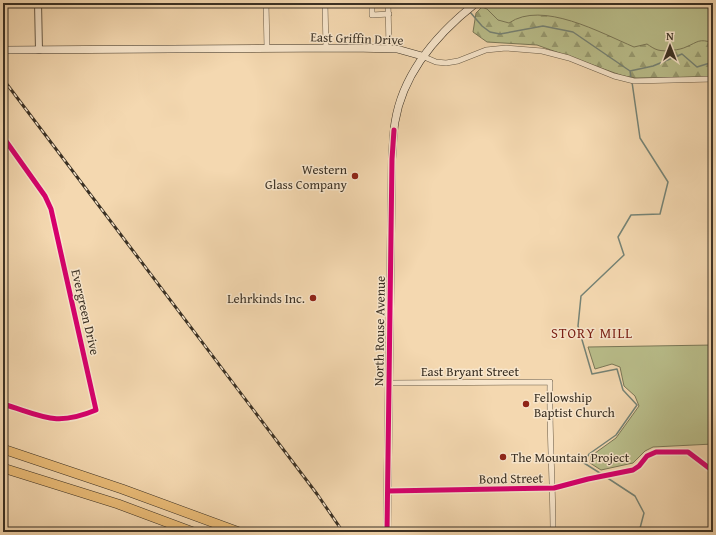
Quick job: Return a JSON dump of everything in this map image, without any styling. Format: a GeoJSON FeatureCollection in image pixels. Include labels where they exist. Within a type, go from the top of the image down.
{"type":"FeatureCollection","features":[{"type":"Feature","properties":{"kind":"highway"},"geometry":{"type":"LineString","coordinates":[[3,449],[122,489],[239,532]]}},
{"type":"Feature","properties":{"kind":"highway"},"geometry":{"type":"LineString","coordinates":[[3,468],[118,504],[193,532]]}},
{"type":"Feature","properties":{"kind":"main road","name":"North Rouse Avenue"},"geometry":{"type":"LineString","coordinates":[[387,532],[392,159],[397,111],[405,88],[422,56],[461,15],[475,3]]}},
{"type":"Feature","properties":{"kind":"main road","name":"East Griffin Drive"},"geometry":{"type":"LineString","coordinates":[[3,50],[388,48],[422,56]]}},
{"type":"Feature","properties":{"kind":"street"},"geometry":{"type":"LineString","coordinates":[[38,3],[39,50]]}},
{"type":"Feature","properties":{"kind":"street"},"geometry":{"type":"LineString","coordinates":[[266,3],[267,48]]}},
{"type":"Feature","properties":{"kind":"street"},"geometry":{"type":"LineString","coordinates":[[326,3],[326,48]]}},
{"type":"Feature","properties":{"kind":"street"},"geometry":{"type":"LineString","coordinates":[[372,3],[372,15],[389,14]]}},
{"type":"Feature","properties":{"kind":"street"},"geometry":{"type":"LineString","coordinates":[[388,3],[388,48]]}},
{"type":"Feature","properties":{"kind":"street","name":"East Griffin Drive"},"geometry":{"type":"LineString","coordinates":[[422,56],[436,62],[446,63],[458,61],[486,50],[506,48],[542,51],[569,58],[614,76],[627,79],[713,79]]}},
{"type":"Feature","properties":{"kind":"street","name":"Evergreen Drive"},"geometry":{"type":"LineString","coordinates":[[3,137],[45,196],[50,209],[96,410],[83,415],[60,420],[3,404]]}},
{"type":"Feature","properties":{"kind":"street","name":"East Bryant Street"},"geometry":{"type":"LineString","coordinates":[[389,383],[550,382],[550,442],[553,488]]}},
{"type":"Feature","properties":{"kind":"street","name":"Bond Street"},"geometry":{"type":"LineString","coordinates":[[388,491],[553,488],[634,469],[647,456],[656,452],[688,452],[713,471]]}},
{"type":"Feature","properties":{"kind":"street"},"geometry":{"type":"LineString","coordinates":[[553,488],[553,532]]}},
{"type":"Feature","properties":{"kind":"green space"},"geometry":{"type":"Polygon","coordinates":[[[492,3],[713,3],[713,75],[624,74],[480,13],[492,3]]]}},
{"type":"Feature","properties":{"kind":"green space"},"geometry":{"type":"Polygon","coordinates":[[[482,7],[487,9],[498,20],[509,23],[522,17],[538,15],[572,21],[634,47],[647,44],[657,50],[668,51],[683,48],[699,41],[713,43],[713,77],[637,78],[623,76],[537,45],[487,42],[473,32],[476,13],[482,7]]]}},
{"type":"Feature","properties":{"kind":"green space"},"geometry":{"type":"Polygon","coordinates":[[[713,345],[713,444],[653,447],[645,451],[633,463],[601,470],[590,463],[591,456],[616,438],[639,406],[635,396],[624,386],[620,367],[612,364],[595,369],[588,347],[713,345]]]}},
{"type":"Feature","properties":{"kind":"waterway"},"geometry":{"type":"LineString","coordinates":[[458,3],[465,8]]}},
{"type":"Feature","properties":{"kind":"waterway"},"geometry":{"type":"LineString","coordinates":[[470,12],[482,26],[490,32],[500,34],[543,26],[573,32],[630,71],[653,66],[682,54],[697,67],[713,62]]}},
{"type":"Feature","properties":{"kind":"waterway"},"geometry":{"type":"LineString","coordinates":[[630,71],[631,78]]}},
{"type":"Feature","properties":{"kind":"waterway"},"geometry":{"type":"LineString","coordinates":[[603,475],[584,463],[589,454],[616,435],[637,405],[623,390],[617,369],[592,374],[578,326],[581,296],[624,255],[618,237],[631,215],[660,214],[668,182],[640,138],[632,82]]}},
{"type":"Feature","properties":{"kind":"waterway"},"geometry":{"type":"LineString","coordinates":[[606,477],[635,496],[644,513],[639,532]]}},
{"type":"Feature","properties":{"kind":"railway"},"geometry":{"type":"LineString","coordinates":[[3,79],[317,494],[343,532]]}},
{"type":"Feature","properties":{"kind":"cycle path"},"geometry":{"type":"LineString","coordinates":[[387,532],[392,159],[394,130]]}},
{"type":"Feature","properties":{"kind":"cycle path"},"geometry":{"type":"LineString","coordinates":[[3,137],[45,196],[51,209],[96,410],[70,418],[59,419],[39,416],[3,404]]}},
{"type":"Feature","properties":{"kind":"cycle path"},"geometry":{"type":"LineString","coordinates":[[388,491],[554,488],[588,479],[633,470],[639,466],[647,456],[656,452],[688,452],[713,471]]}},
{"type":"Feature","properties":{"kind":"place","name":"Western Glass Company"},"geometry":{"type":"Point","coordinates":[355,176]}},
{"type":"Feature","properties":{"kind":"place","name":"Lehrkinds Inc."},"geometry":{"type":"Point","coordinates":[313,298]}},
{"type":"Feature","properties":{"kind":"place","name":"Fellowship Baptist Church"},"geometry":{"type":"Point","coordinates":[526,404]}},
{"type":"Feature","properties":{"kind":"place","name":"The Mountain Project"},"geometry":{"type":"Point","coordinates":[503,457]}},
{"type":"Feature","properties":{"kind":"district","name":"STORY MILL"},"geometry":{"type":"Point","coordinates":[592,333]}}]}
